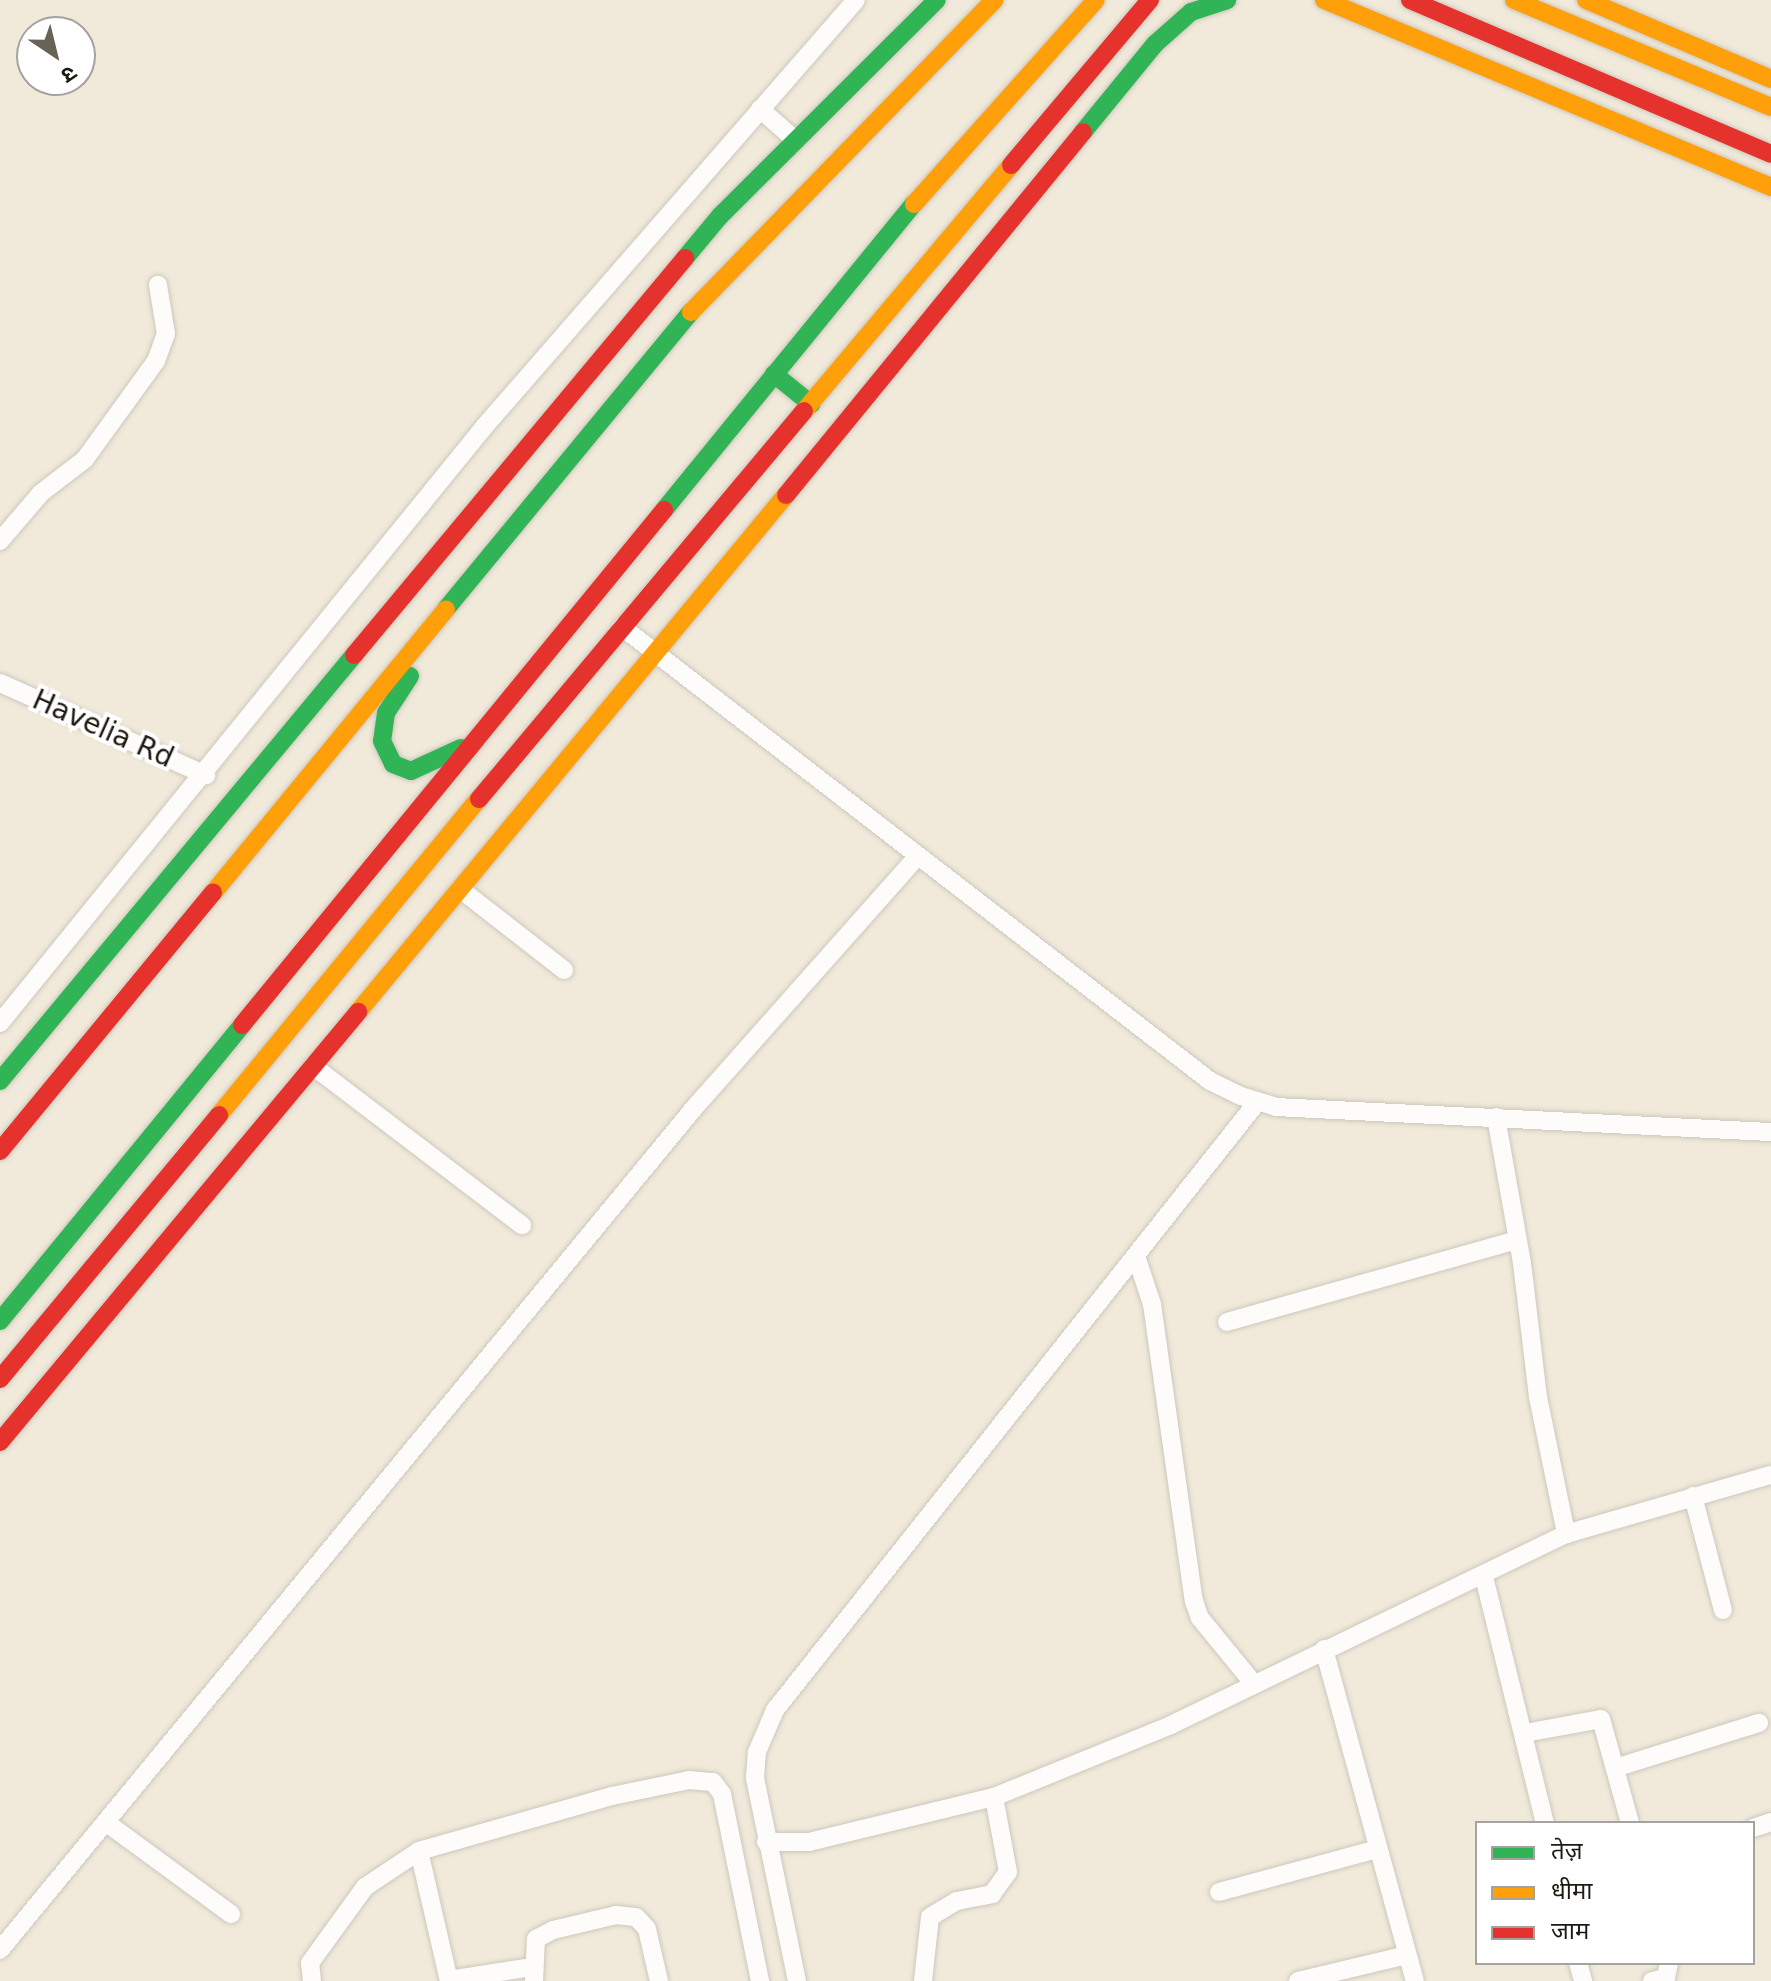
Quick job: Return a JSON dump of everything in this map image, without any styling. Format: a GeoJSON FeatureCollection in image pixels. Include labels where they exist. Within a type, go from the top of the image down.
{"type":"FeatureCollection","features":[{"type":"Feature","properties":{"kind":"street"},"geometry":{"type":"LineString","coordinates":[[0,1023],[206,775],[484,427],[856,0]]}},
{"type":"Feature","properties":{"kind":"street"},"geometry":{"type":"LineString","coordinates":[[0,1081],[668,278],[793,138],[937,0]]}},
{"type":"Feature","properties":{"kind":"street"},"geometry":{"type":"LineString","coordinates":[[0,1151],[700,301],[994,0]]}},
{"type":"Feature","properties":{"kind":"street"},"geometry":{"type":"LineString","coordinates":[[0,1321],[962,145],[1096,0]]}},
{"type":"Feature","properties":{"kind":"street"},"geometry":{"type":"LineString","coordinates":[[0,1379],[622,627],[1150,0]]}},
{"type":"Feature","properties":{"kind":"street"},"geometry":{"type":"LineString","coordinates":[[0,1442],[656,654],[1155,44],[1191,12],[1217,0],[1227,0]]}},
{"type":"Feature","properties":{"kind":"street"},"geometry":{"type":"LineString","coordinates":[[1324,0],[1771,187]]}},
{"type":"Feature","properties":{"kind":"street"},"geometry":{"type":"LineString","coordinates":[[1410,0],[1618,92],[1771,154]]}},
{"type":"Feature","properties":{"kind":"street"},"geometry":{"type":"LineString","coordinates":[[1514,0],[1771,107]]}},
{"type":"Feature","properties":{"kind":"street"},"geometry":{"type":"LineString","coordinates":[[1586,0],[1771,79]]}},
{"type":"Feature","properties":{"kind":"street"},"geometry":{"type":"LineString","coordinates":[[1575,107],[1618,92]]}},
{"type":"Feature","properties":{"kind":"street"},"geometry":{"type":"LineString","coordinates":[[760,109],[793,138]]}},
{"type":"Feature","properties":{"kind":"street"},"geometry":{"type":"LineString","coordinates":[[668,278],[700,301]]}},
{"type":"Feature","properties":{"kind":"street"},"geometry":{"type":"LineString","coordinates":[[0,541],[41,493],[85,459],[156,361],[166,334],[158,285]]}},
{"type":"Feature","properties":{"kind":"street"},"geometry":{"type":"LineString","coordinates":[[774,374],[811,404]]}},
{"type":"Feature","properties":{"kind":"street"},"geometry":{"type":"LineString","coordinates":[[460,596],[386,713],[382,741],[393,764],[411,771],[473,741]]}},
{"type":"Feature","properties":{"kind":"street"},"geometry":{"type":"LineString","coordinates":[[622,627],[916,858],[1210,1081],[1276,1107],[1771,1132]]}},
{"type":"Feature","properties":{"kind":"street","name":"Havelia Rd"},"geometry":{"type":"LineString","coordinates":[[0,683],[206,775]]}},
{"type":"Feature","properties":{"kind":"street"},"geometry":{"type":"LineString","coordinates":[[0,1950],[694,1108],[916,858]]}},
{"type":"Feature","properties":{"kind":"street"},"geometry":{"type":"LineString","coordinates":[[460,889],[564,970]]}},
{"type":"Feature","properties":{"kind":"street"},"geometry":{"type":"LineString","coordinates":[[313,1066],[522,1225]]}},
{"type":"Feature","properties":{"kind":"street"},"geometry":{"type":"LineString","coordinates":[[797,1981],[766,1842],[756,1765],[775,1710],[1258,1101]]}},
{"type":"Feature","properties":{"kind":"street"},"geometry":{"type":"LineString","coordinates":[[1496,1117],[1538,1397],[1566,1534]]}},
{"type":"Feature","properties":{"kind":"street"},"geometry":{"type":"LineString","coordinates":[[1227,1322],[1516,1240]]}},
{"type":"Feature","properties":{"kind":"street"},"geometry":{"type":"LineString","coordinates":[[1136,1256],[1152,1304],[1194,1601],[1206,1627],[1254,1684]]}},
{"type":"Feature","properties":{"kind":"street"},"geometry":{"type":"LineString","coordinates":[[766,1842],[809,1842],[994,1797],[1171,1725],[1324,1649],[1484,1577],[1566,1534],[1771,1475]]}},
{"type":"Feature","properties":{"kind":"street"},"geometry":{"type":"LineString","coordinates":[[1693,1496],[1723,1610]]}},
{"type":"Feature","properties":{"kind":"street"},"geometry":{"type":"LineString","coordinates":[[1484,1577],[1545,1821]]}},
{"type":"Feature","properties":{"kind":"street"},"geometry":{"type":"LineString","coordinates":[[1324,1649],[1415,1981]]}},
{"type":"Feature","properties":{"kind":"street"},"geometry":{"type":"LineString","coordinates":[[1525,1733],[1601,1719],[1629,1821]]}},
{"type":"Feature","properties":{"kind":"street"},"geometry":{"type":"LineString","coordinates":[[1615,1768],[1759,1723]]}},
{"type":"Feature","properties":{"kind":"street"},"geometry":{"type":"LineString","coordinates":[[312,1981],[310,1963],[365,1887],[419,1851],[612,1796],[689,1780],[713,1782],[722,1794],[760,1981]]}},
{"type":"Feature","properties":{"kind":"street"},"geometry":{"type":"LineString","coordinates":[[923,1981],[930,1917],[957,1901],[992,1894],[1008,1872],[994,1797]]}},
{"type":"Feature","properties":{"kind":"street"},"geometry":{"type":"LineString","coordinates":[[107,1823],[231,1914]]}},
{"type":"Feature","properties":{"kind":"street"},"geometry":{"type":"LineString","coordinates":[[1219,1892],[1377,1849]]}},
{"type":"Feature","properties":{"kind":"street"},"geometry":{"type":"LineString","coordinates":[[419,1851],[449,1980],[532,1974],[536,1939],[553,1930],[616,1915],[636,1917],[647,1929],[659,1981]]}},
{"type":"Feature","properties":{"kind":"street"},"geometry":{"type":"LineString","coordinates":[[1298,1981],[1407,1955]]}},
{"type":"Feature","properties":{"kind":"street"},"geometry":{"type":"LineString","coordinates":[[1652,1981],[1666,1978],[1669,1965]]}},
{"type":"Feature","properties":{"kind":"traffic: fast"},"geometry":{"type":"LineString","coordinates":[[685,258],[720,216],[937,0]]}},
{"type":"Feature","properties":{"kind":"traffic: fast"},"geometry":{"type":"LineString","coordinates":[[1083,132],[1155,44],[1191,12],[1227,0]]}},
{"type":"Feature","properties":{"kind":"traffic: fast"},"geometry":{"type":"LineString","coordinates":[[664,510],[914,204]]}},
{"type":"Feature","properties":{"kind":"traffic: fast"},"geometry":{"type":"LineString","coordinates":[[446,609],[691,312]]}},
{"type":"Feature","properties":{"kind":"traffic: fast"},"geometry":{"type":"LineString","coordinates":[[774,374],[811,404]]}},
{"type":"Feature","properties":{"kind":"traffic: fast"},"geometry":{"type":"LineString","coordinates":[[0,1081],[354,655]]}},
{"type":"Feature","properties":{"kind":"traffic: fast"},"geometry":{"type":"LineString","coordinates":[[410,676],[386,713],[382,741],[393,764],[411,771],[461,748]]}},
{"type":"Feature","properties":{"kind":"traffic: fast"},"geometry":{"type":"LineString","coordinates":[[0,1321],[242,1025]]}},
{"type":"Feature","properties":{"kind":"traffic: slow"},"geometry":{"type":"LineString","coordinates":[[691,312],[994,0]]}},
{"type":"Feature","properties":{"kind":"traffic: slow"},"geometry":{"type":"LineString","coordinates":[[914,204],[1096,0]]}},
{"type":"Feature","properties":{"kind":"traffic: slow"},"geometry":{"type":"LineString","coordinates":[[1324,0],[1771,187]]}},
{"type":"Feature","properties":{"kind":"traffic: slow"},"geometry":{"type":"LineString","coordinates":[[1514,0],[1771,107]]}},
{"type":"Feature","properties":{"kind":"traffic: slow"},"geometry":{"type":"LineString","coordinates":[[1586,0],[1771,79]]}},
{"type":"Feature","properties":{"kind":"traffic: slow"},"geometry":{"type":"LineString","coordinates":[[804,411],[1011,165]]}},
{"type":"Feature","properties":{"kind":"traffic: slow"},"geometry":{"type":"LineString","coordinates":[[358,1012],[786,495]]}},
{"type":"Feature","properties":{"kind":"traffic: slow"},"geometry":{"type":"LineString","coordinates":[[213,893],[446,609]]}},
{"type":"Feature","properties":{"kind":"traffic: slow"},"geometry":{"type":"LineString","coordinates":[[219,1115],[479,799]]}},
{"type":"Feature","properties":{"kind":"traffic: jam"},"geometry":{"type":"LineString","coordinates":[[1011,165],[1150,0]]}},
{"type":"Feature","properties":{"kind":"traffic: jam"},"geometry":{"type":"LineString","coordinates":[[1410,0],[1771,154]]}},
{"type":"Feature","properties":{"kind":"traffic: jam"},"geometry":{"type":"LineString","coordinates":[[786,495],[1083,132]]}},
{"type":"Feature","properties":{"kind":"traffic: jam"},"geometry":{"type":"LineString","coordinates":[[354,655],[685,258]]}},
{"type":"Feature","properties":{"kind":"traffic: jam"},"geometry":{"type":"LineString","coordinates":[[479,799],[804,411]]}},
{"type":"Feature","properties":{"kind":"traffic: jam"},"geometry":{"type":"LineString","coordinates":[[242,1025],[664,510]]}},
{"type":"Feature","properties":{"kind":"traffic: jam"},"geometry":{"type":"LineString","coordinates":[[0,1151],[213,893]]}},
{"type":"Feature","properties":{"kind":"traffic: jam"},"geometry":{"type":"LineString","coordinates":[[0,1442],[358,1012]]}},
{"type":"Feature","properties":{"kind":"traffic: jam"},"geometry":{"type":"LineString","coordinates":[[0,1379],[219,1115]]}}]}
